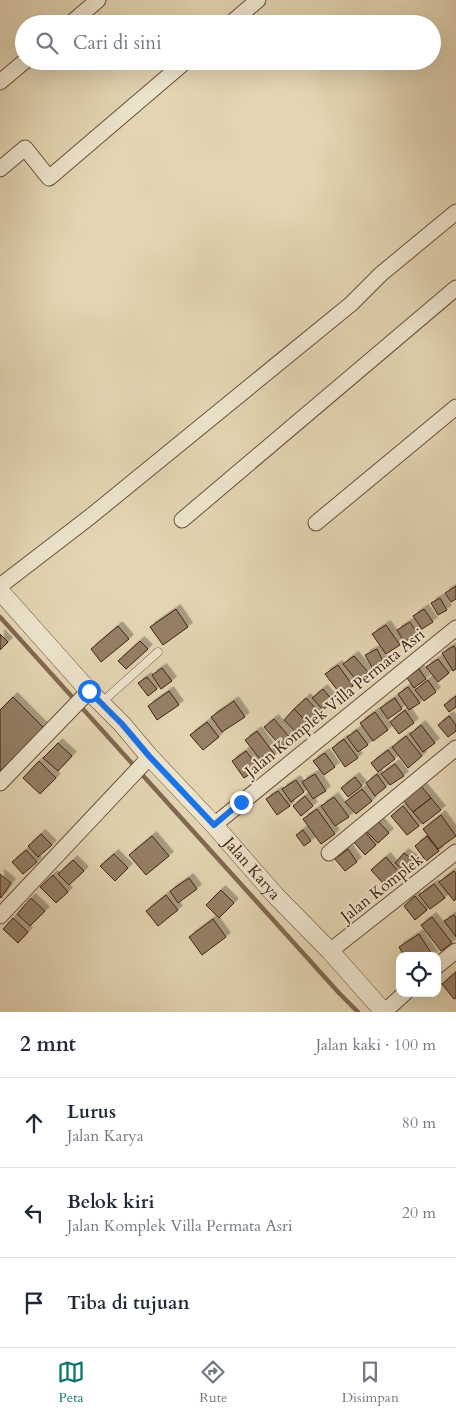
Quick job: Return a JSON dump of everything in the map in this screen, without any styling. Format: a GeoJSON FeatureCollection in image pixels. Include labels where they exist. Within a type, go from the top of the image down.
{"type":"FeatureCollection","features":[{"type":"Feature","properties":{"kind":"street"},"geometry":{"type":"LineString","coordinates":[[80,15],[98,0]]}},
{"type":"Feature","properties":{"kind":"street"},"geometry":{"type":"LineString","coordinates":[[240,15],[258,0]]}},
{"type":"Feature","properties":{"kind":"street"},"geometry":{"type":"LineString","coordinates":[[0,82],[15,69]]}},
{"type":"Feature","properties":{"kind":"street"},"geometry":{"type":"LineString","coordinates":[[0,168],[25,148],[49,178],[175,70]]}},
{"type":"Feature","properties":{"kind":"street"},"geometry":{"type":"LineString","coordinates":[[2,599],[91,516],[351,304],[381,274],[456,212]]}},
{"type":"Feature","properties":{"kind":"street"},"geometry":{"type":"LineString","coordinates":[[182,520],[456,288]]}},
{"type":"Feature","properties":{"kind":"street"},"geometry":{"type":"LineString","coordinates":[[316,522],[456,407]]}},
{"type":"Feature","properties":{"kind":"street","name":"Jalan Karya"},"geometry":{"type":"LineString","coordinates":[[2,599],[91,697],[122,724],[146,760],[214,825],[275,895],[330,951],[384,1012]]}},
{"type":"Feature","properties":{"kind":"street","name":"Jalan Komplek Villa Permata Asri"},"geometry":{"type":"LineString","coordinates":[[214,825],[456,628]]}},
{"type":"Feature","properties":{"kind":"street"},"geometry":{"type":"LineString","coordinates":[[0,784],[72,708],[91,697]]}},
{"type":"Feature","properties":{"kind":"street"},"geometry":{"type":"LineString","coordinates":[[330,853],[456,748]]}},
{"type":"Feature","properties":{"kind":"street"},"geometry":{"type":"LineString","coordinates":[[0,916],[146,760]]}},
{"type":"Feature","properties":{"kind":"street","name":"Jalan Komplek"},"geometry":{"type":"LineString","coordinates":[[330,951],[456,852]]}},
{"type":"Feature","properties":{"kind":"street"},"geometry":{"type":"LineString","coordinates":[[441,963],[456,950]]}},
{"type":"Feature","properties":{"kind":"street"},"geometry":{"type":"LineString","coordinates":[[384,1012],[401,997]]}},
{"type":"Feature","properties":{"kind":"lane"},"geometry":{"type":"LineString","coordinates":[[91,697],[158,652]]}},
{"type":"Feature","properties":{"kind":"building"},"geometry":{"type":"Polygon","coordinates":[[[456,586],[456,599],[451,602],[445,593],[456,586]]]}},
{"type":"Feature","properties":{"kind":"building"},"geometry":{"type":"Polygon","coordinates":[[[440,598],[447,610],[438,615],[431,603],[440,598]]]}},
{"type":"Feature","properties":{"kind":"building"},"geometry":{"type":"Polygon","coordinates":[[[176,609],[188,627],[163,645],[150,627],[176,609]]]}},
{"type":"Feature","properties":{"kind":"building"},"geometry":{"type":"Polygon","coordinates":[[[424,609],[433,622],[422,629],[413,616],[424,609]]]}},
{"type":"Feature","properties":{"kind":"building"},"geometry":{"type":"Polygon","coordinates":[[[410,622],[418,634],[404,642],[397,630],[410,622]]]}},
{"type":"Feature","properties":{"kind":"building"},"geometry":{"type":"Polygon","coordinates":[[[386,625],[400,645],[386,654],[372,634],[386,625]]]}},
{"type":"Feature","properties":{"kind":"building"},"geometry":{"type":"Polygon","coordinates":[[[118,626],[129,639],[101,662],[91,649],[118,626]]]}},
{"type":"Feature","properties":{"kind":"building"},"geometry":{"type":"Polygon","coordinates":[[[0,634],[8,642],[0,650],[0,634]]]}},
{"type":"Feature","properties":{"kind":"building"},"geometry":{"type":"Polygon","coordinates":[[[140,641],[148,649],[126,669],[118,661],[140,641]]]}},
{"type":"Feature","properties":{"kind":"building"},"geometry":{"type":"Polygon","coordinates":[[[454,646],[456,650],[456,669],[453,671],[442,653],[454,646]]]}},
{"type":"Feature","properties":{"kind":"building"},"geometry":{"type":"Polygon","coordinates":[[[377,649],[384,663],[373,669],[365,655],[377,649]]]}},
{"type":"Feature","properties":{"kind":"building"},"geometry":{"type":"Polygon","coordinates":[[[354,656],[368,672],[357,681],[343,664],[354,656]]]}},
{"type":"Feature","properties":{"kind":"building"},"geometry":{"type":"Polygon","coordinates":[[[438,659],[449,673],[438,682],[426,667],[438,659]]]}},
{"type":"Feature","properties":{"kind":"building"},"geometry":{"type":"Polygon","coordinates":[[[338,665],[353,686],[341,695],[325,674],[338,665]]]}},
{"type":"Feature","properties":{"kind":"building"},"geometry":{"type":"Polygon","coordinates":[[[162,668],[172,681],[161,689],[152,675],[162,668]]]}},
{"type":"Feature","properties":{"kind":"building"},"geometry":{"type":"Polygon","coordinates":[[[419,669],[426,679],[414,688],[407,678],[419,669]]]}},
{"type":"Feature","properties":{"kind":"building"},"geometry":{"type":"Polygon","coordinates":[[[147,677],[157,689],[148,696],[138,683],[147,677]]]}},
{"type":"Feature","properties":{"kind":"building"},"geometry":{"type":"Polygon","coordinates":[[[428,680],[436,692],[424,701],[415,690],[428,680]]]}},
{"type":"Feature","properties":{"kind":"building"},"geometry":{"type":"Polygon","coordinates":[[[408,687],[420,703],[409,710],[398,694],[408,687]]]}},
{"type":"Feature","properties":{"kind":"building"},"geometry":{"type":"Polygon","coordinates":[[[323,689],[333,701],[323,710],[312,698],[323,689]]]}},
{"type":"Feature","properties":{"kind":"building"},"geometry":{"type":"Polygon","coordinates":[[[169,691],[179,705],[157,720],[148,706],[169,691]]]}},
{"type":"Feature","properties":{"kind":"building"},"geometry":{"type":"Polygon","coordinates":[[[456,696],[456,707],[449,712],[444,705],[456,696]]]}},
{"type":"Feature","properties":{"kind":"building"},"geometry":{"type":"Polygon","coordinates":[[[13,697],[44,728],[0,771],[0,710],[13,697]]]}},
{"type":"Feature","properties":{"kind":"building"},"geometry":{"type":"Polygon","coordinates":[[[306,698],[320,713],[309,724],[294,709],[306,698]]]}},
{"type":"Feature","properties":{"kind":"building"},"geometry":{"type":"Polygon","coordinates":[[[395,698],[402,709],[388,719],[380,708],[395,698]]]}},
{"type":"Feature","properties":{"kind":"building"},"geometry":{"type":"Polygon","coordinates":[[[234,701],[245,717],[222,732],[211,717],[234,701]]]}},
{"type":"Feature","properties":{"kind":"building"},"geometry":{"type":"Polygon","coordinates":[[[294,709],[309,724],[298,735],[284,720],[294,709]]]}},
{"type":"Feature","properties":{"kind":"building"},"geometry":{"type":"Polygon","coordinates":[[[405,710],[414,723],[399,734],[390,722],[405,710]]]}},
{"type":"Feature","properties":{"kind":"building"},"geometry":{"type":"Polygon","coordinates":[[[375,712],[388,730],[373,741],[360,723],[375,712]]]}},
{"type":"Feature","properties":{"kind":"building"},"geometry":{"type":"Polygon","coordinates":[[[449,716],[456,725],[456,731],[448,737],[438,725],[449,716]]]}},
{"type":"Feature","properties":{"kind":"building"},"geometry":{"type":"Polygon","coordinates":[[[274,719],[291,739],[281,747],[264,727],[274,719]]]}},
{"type":"Feature","properties":{"kind":"building"},"geometry":{"type":"Polygon","coordinates":[[[207,722],[219,737],[203,750],[190,735],[207,722]]]}},
{"type":"Feature","properties":{"kind":"building"},"geometry":{"type":"Polygon","coordinates":[[[421,725],[435,743],[423,752],[410,734],[421,725]]]}},
{"type":"Feature","properties":{"kind":"building"},"geometry":{"type":"Polygon","coordinates":[[[357,730],[368,745],[358,752],[347,737],[357,730]]]}},
{"type":"Feature","properties":{"kind":"building"},"geometry":{"type":"Polygon","coordinates":[[[257,731],[275,755],[263,763],[245,740],[257,731]]]}},
{"type":"Feature","properties":{"kind":"building"},"geometry":{"type":"Polygon","coordinates":[[[406,736],[422,756],[408,768],[392,747],[406,736]]]}},
{"type":"Feature","properties":{"kind":"building"},"geometry":{"type":"Polygon","coordinates":[[[344,739],[358,758],[345,767],[332,748],[344,739]]]}},
{"type":"Feature","properties":{"kind":"building"},"geometry":{"type":"Polygon","coordinates":[[[58,743],[72,756],[58,771],[43,758],[58,743]]]}},
{"type":"Feature","properties":{"kind":"building"},"geometry":{"type":"Polygon","coordinates":[[[388,750],[395,759],[378,772],[371,763],[388,750]]]}},
{"type":"Feature","properties":{"kind":"building"},"geometry":{"type":"Polygon","coordinates":[[[246,751],[259,768],[244,778],[232,761],[246,751]]]}},
{"type":"Feature","properties":{"kind":"building"},"geometry":{"type":"Polygon","coordinates":[[[325,753],[335,767],[324,775],[313,761],[325,753]]]}},
{"type":"Feature","properties":{"kind":"building"},"geometry":{"type":"Polygon","coordinates":[[[39,761],[56,778],[40,794],[23,778],[39,761]]]}},
{"type":"Feature","properties":{"kind":"building"},"geometry":{"type":"Polygon","coordinates":[[[395,764],[404,776],[390,785],[381,774],[395,764]]]}},
{"type":"Feature","properties":{"kind":"building"},"geometry":{"type":"Polygon","coordinates":[[[315,774],[326,791],[313,799],[302,782],[315,774]]]}},
{"type":"Feature","properties":{"kind":"building"},"geometry":{"type":"Polygon","coordinates":[[[377,774],[386,787],[375,796],[366,783],[377,774]]]}},
{"type":"Feature","properties":{"kind":"building"},"geometry":{"type":"Polygon","coordinates":[[[355,777],[362,786],[348,797],[341,788],[355,777]]]}},
{"type":"Feature","properties":{"kind":"building"},"geometry":{"type":"Polygon","coordinates":[[[296,780],[304,792],[291,802],[282,789],[296,780]]]}},
{"type":"Feature","properties":{"kind":"building"},"geometry":{"type":"Polygon","coordinates":[[[421,786],[431,798],[413,812],[403,800],[421,786]]]}},
{"type":"Feature","properties":{"kind":"building"},"geometry":{"type":"Polygon","coordinates":[[[362,789],[372,801],[356,814],[345,802],[362,789]]]}},
{"type":"Feature","properties":{"kind":"building"},"geometry":{"type":"Polygon","coordinates":[[[278,791],[290,806],[277,815],[266,799],[278,791]]]}},
{"type":"Feature","properties":{"kind":"building"},"geometry":{"type":"Polygon","coordinates":[[[305,796],[313,806],[301,816],[293,806],[305,796]]]}},
{"type":"Feature","properties":{"kind":"building"},"geometry":{"type":"Polygon","coordinates":[[[334,797],[349,817],[335,826],[321,806],[334,797]]]}},
{"type":"Feature","properties":{"kind":"building"},"geometry":{"type":"Polygon","coordinates":[[[431,798],[441,810],[423,824],[413,812],[431,798]]]}},
{"type":"Feature","properties":{"kind":"building"},"geometry":{"type":"Polygon","coordinates":[[[403,806],[419,826],[407,835],[391,816],[403,806]]]}},
{"type":"Feature","properties":{"kind":"building"},"geometry":{"type":"Polygon","coordinates":[[[317,809],[335,834],[321,844],[303,819],[317,809]]]}},
{"type":"Feature","properties":{"kind":"building"},"geometry":{"type":"Polygon","coordinates":[[[441,815],[456,836],[438,849],[423,829],[441,815]]]}},
{"type":"Feature","properties":{"kind":"building"},"geometry":{"type":"Polygon","coordinates":[[[377,820],[389,833],[378,843],[366,831],[377,820]]]}},
{"type":"Feature","properties":{"kind":"building"},"geometry":{"type":"Polygon","coordinates":[[[303,830],[311,841],[304,846],[296,835],[303,830]]]}},
{"type":"Feature","properties":{"kind":"building"},"geometry":{"type":"Polygon","coordinates":[[[365,832],[376,845],[365,855],[353,841],[365,832]]]}},
{"type":"Feature","properties":{"kind":"building"},"geometry":{"type":"Polygon","coordinates":[[[41,834],[52,845],[38,857],[28,846],[41,834]]]}},
{"type":"Feature","properties":{"kind":"building"},"geometry":{"type":"Polygon","coordinates":[[[152,836],[169,856],[146,875],[129,855],[152,836]]]}},
{"type":"Feature","properties":{"kind":"building"},"geometry":{"type":"Polygon","coordinates":[[[427,836],[439,851],[426,861],[415,846],[427,836]]]}},
{"type":"Feature","properties":{"kind":"building"},"geometry":{"type":"Polygon","coordinates":[[[348,849],[357,862],[345,871],[335,859],[348,849]]]}},
{"type":"Feature","properties":{"kind":"building"},"geometry":{"type":"Polygon","coordinates":[[[26,850],[37,862],[23,874],[12,862],[26,850]]]}},
{"type":"Feature","properties":{"kind":"building"},"geometry":{"type":"Polygon","coordinates":[[[404,853],[417,863],[408,874],[395,863],[404,853]]]}},
{"type":"Feature","properties":{"kind":"building"},"geometry":{"type":"Polygon","coordinates":[[[114,854],[128,868],[115,881],[100,866],[114,854]]]}},
{"type":"Feature","properties":{"kind":"building"},"geometry":{"type":"Polygon","coordinates":[[[386,857],[404,878],[389,890],[371,870],[386,857]]]}},
{"type":"Feature","properties":{"kind":"building"},"geometry":{"type":"Polygon","coordinates":[[[73,860],[84,871],[69,885],[58,874],[73,860]]]}},
{"type":"Feature","properties":{"kind":"building"},"geometry":{"type":"Polygon","coordinates":[[[454,871],[456,874],[456,899],[454,901],[439,882],[454,871]]]}},
{"type":"Feature","properties":{"kind":"building"},"geometry":{"type":"Polygon","coordinates":[[[0,874],[11,883],[1,898],[0,897],[0,874]]]}},
{"type":"Feature","properties":{"kind":"building"},"geometry":{"type":"Polygon","coordinates":[[[53,875],[68,892],[56,903],[40,887],[53,875]]]}},
{"type":"Feature","properties":{"kind":"building"},"geometry":{"type":"Polygon","coordinates":[[[189,878],[197,889],[178,903],[170,891],[189,878]]]}},
{"type":"Feature","properties":{"kind":"building"},"geometry":{"type":"Polygon","coordinates":[[[434,884],[445,898],[430,909],[419,895],[434,884]]]}},
{"type":"Feature","properties":{"kind":"building"},"geometry":{"type":"Polygon","coordinates":[[[221,890],[234,903],[219,918],[206,905],[221,890]]]}},
{"type":"Feature","properties":{"kind":"building"},"geometry":{"type":"Polygon","coordinates":[[[166,895],[178,910],[158,926],[146,911],[166,895]]]}},
{"type":"Feature","properties":{"kind":"building"},"geometry":{"type":"Polygon","coordinates":[[[415,896],[427,910],[415,920],[404,906],[415,896]]]}},
{"type":"Feature","properties":{"kind":"building"},"geometry":{"type":"Polygon","coordinates":[[[31,898],[45,911],[30,926],[17,914],[31,898]]]}},
{"type":"Feature","properties":{"kind":"building"},"geometry":{"type":"Polygon","coordinates":[[[454,915],[456,918],[456,937],[444,921],[454,915]]]}},
{"type":"Feature","properties":{"kind":"building"},"geometry":{"type":"Polygon","coordinates":[[[432,917],[452,943],[441,951],[421,925],[432,917]]]}},
{"type":"Feature","properties":{"kind":"building"},"geometry":{"type":"Polygon","coordinates":[[[13,918],[28,932],[18,943],[3,929],[13,918]]]}},
{"type":"Feature","properties":{"kind":"building"},"geometry":{"type":"Polygon","coordinates":[[[213,919],[226,937],[202,955],[189,937],[213,919]]]}},
{"type":"Feature","properties":{"kind":"building"},"geometry":{"type":"Polygon","coordinates":[[[419,934],[430,952],[402,952],[399,947],[419,934]]]}},
{"type":"Feature","properties":{"kind":"building"},"geometry":{"type":"Polygon","coordinates":[[[456,972],[456,998],[454,999],[442,984],[456,972]]]}},
{"type":"Feature","properties":{"kind":"waterway"},"geometry":{"type":"LineString","coordinates":[[0,617],[358,1012]]}},
{"type":"Feature","properties":{"kind":"route"},"geometry":{"type":"LineString","coordinates":[[89,691],[122,724],[149,756],[214,825],[241,802]]}}]}
